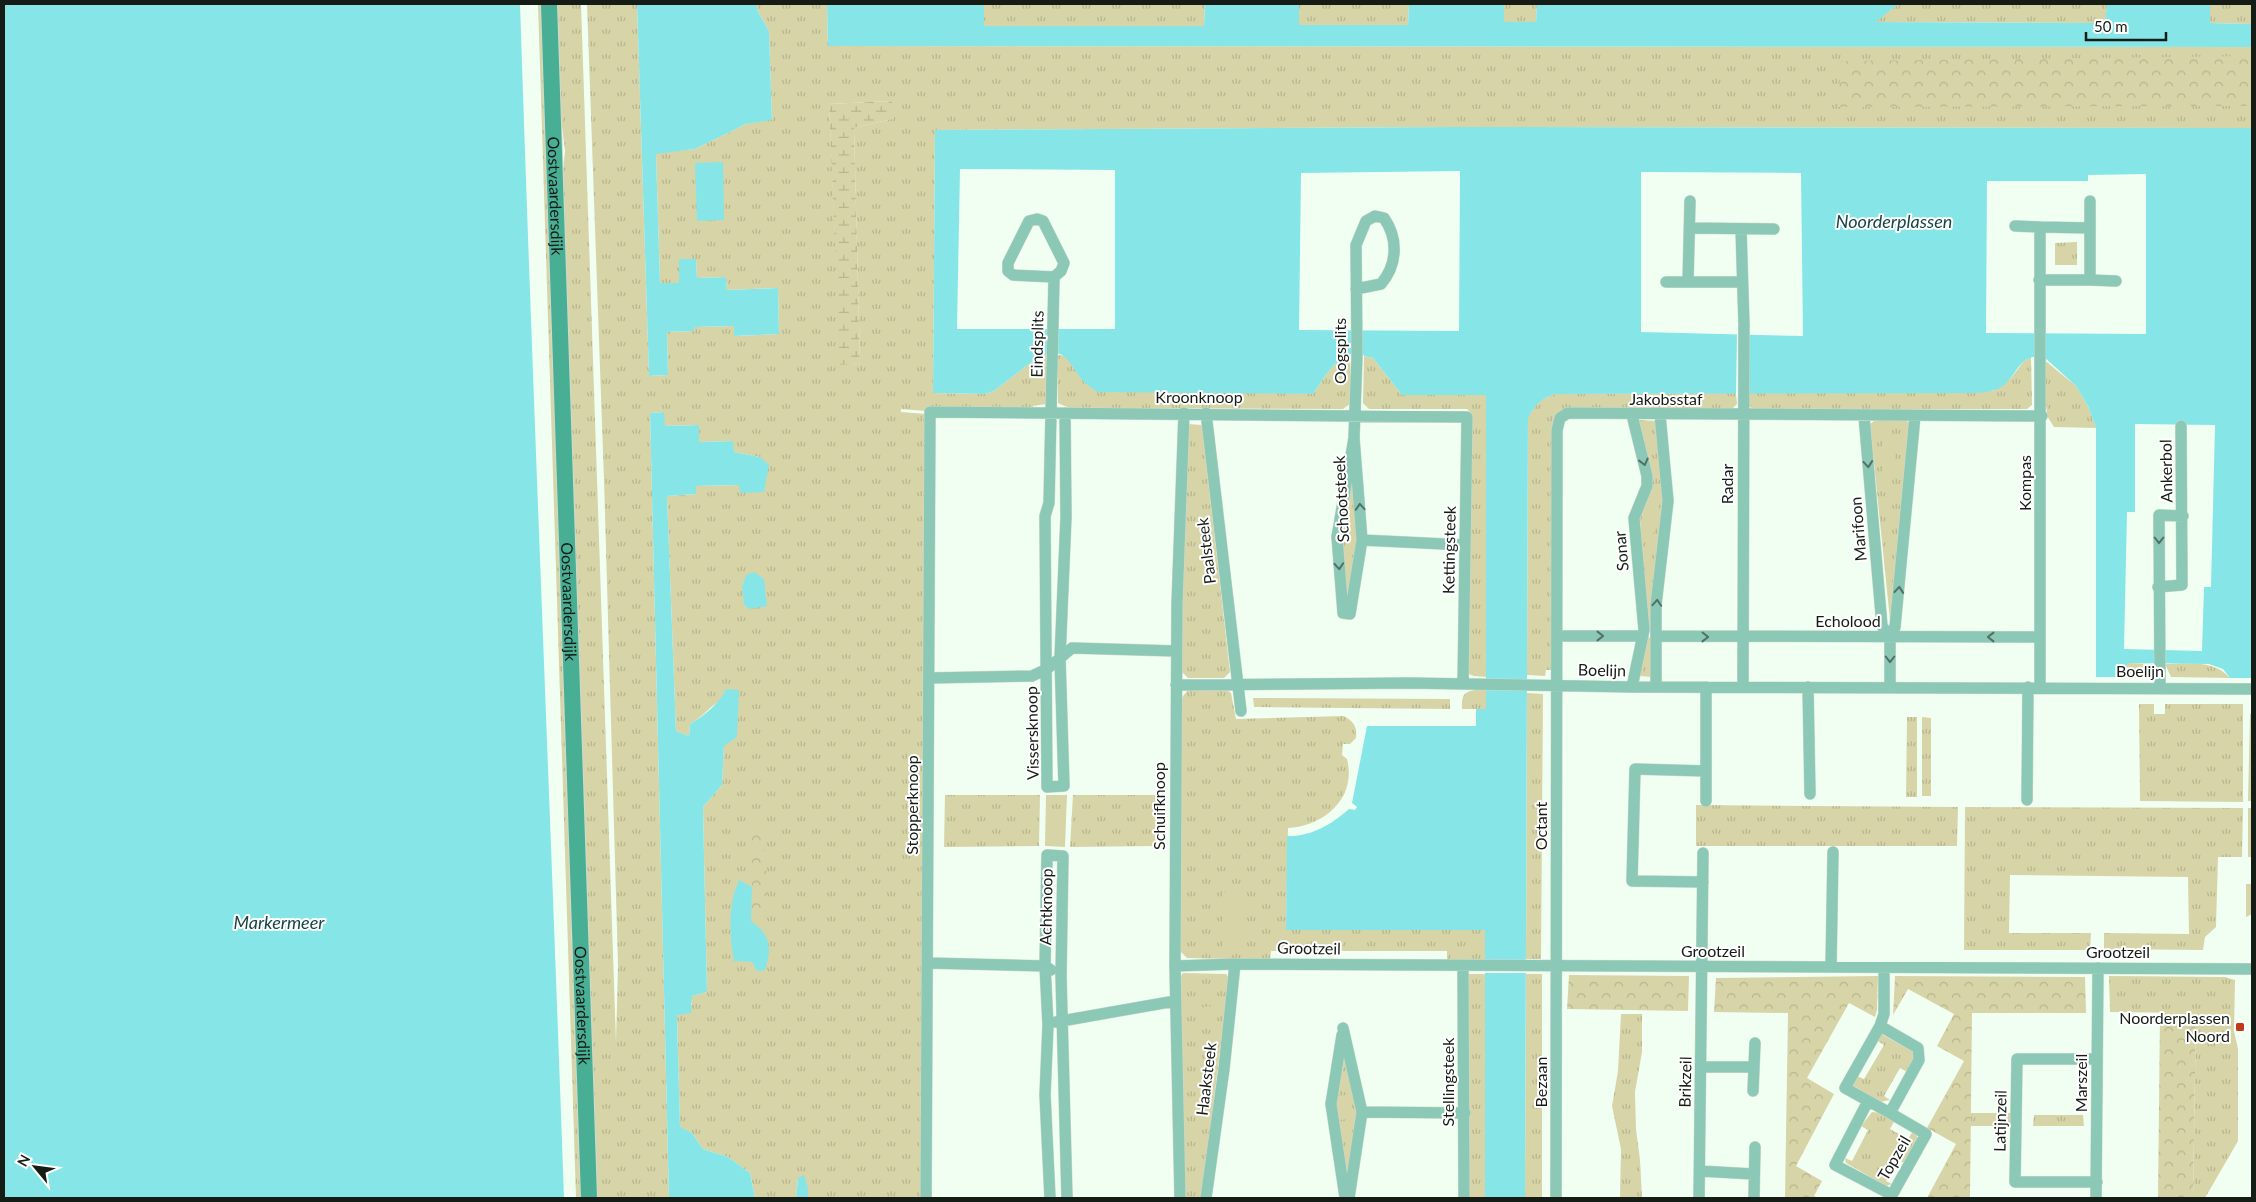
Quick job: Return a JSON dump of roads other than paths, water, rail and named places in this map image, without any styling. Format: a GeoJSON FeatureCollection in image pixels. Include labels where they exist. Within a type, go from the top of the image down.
{"type":"FeatureCollection","features":[{"type":"Feature","properties":{"kind":"main road","name":"Oostvaardersdijk"},"geometry":{"type":"LineString","coordinates":[[550,4],[589,1198]]}},
{"type":"Feature","properties":{"kind":"street"},"geometry":{"type":"LineString","coordinates":[[2090,201],[2090,280]]}},
{"type":"Feature","properties":{"kind":"street"},"geometry":{"type":"LineString","coordinates":[[1688,282],[1690,202]]}},
{"type":"Feature","properties":{"kind":"street","name":"Oogsplits"},"geometry":{"type":"LineString","coordinates":[[1356,289],[1381,284],[1392,269],[1395,253],[1393,236],[1384,218],[1374,216],[1366,220],[1356,245],[1356,289],[1357,330],[1356,414]]}},
{"type":"Feature","properties":{"kind":"street","name":"Eindsplits"},"geometry":{"type":"LineString","coordinates":[[1052,412],[1054,277],[1061,271],[1064,263],[1043,221],[1037,219],[1029,221],[1008,264],[1008,271],[1013,275],[1054,277]]}},
{"type":"Feature","properties":{"kind":"street"},"geometry":{"type":"LineString","coordinates":[[2015,226],[2090,228]]}},
{"type":"Feature","properties":{"kind":"street","name":"Kompas"},"geometry":{"type":"LineString","coordinates":[[2040,227],[2038,357],[2042,416],[2040,687]]}},
{"type":"Feature","properties":{"kind":"street"},"geometry":{"type":"LineString","coordinates":[[1690,228],[1774,229]]}},
{"type":"Feature","properties":{"kind":"street","name":"Radar"},"geometry":{"type":"LineString","coordinates":[[1741,229],[1744,325],[1743,686]]}},
{"type":"Feature","properties":{"kind":"street"},"geometry":{"type":"LineString","coordinates":[[2039,280],[2116,281]]}},
{"type":"Feature","properties":{"kind":"street"},"geometry":{"type":"LineString","coordinates":[[1666,282],[1742,282]]}},
{"type":"Feature","properties":{"kind":"street","name":"Kroonknoop"},"geometry":{"type":"LineString","coordinates":[[930,412],[1356,414],[1467,417]]}},
{"type":"Feature","properties":{"kind":"street","name":"Stopperknoop"},"geometry":{"type":"LineString","coordinates":[[926,1198],[930,412]]}},
{"type":"Feature","properties":{"kind":"street","name":"Vissersknoop"},"geometry":{"type":"LineString","coordinates":[[1052,412],[1049,503],[1046,516],[1047,787],[1064,786],[1060,658],[1066,517],[1065,413]]}},
{"type":"Feature","properties":{"kind":"street","name":"Schuifknoop"},"geometry":{"type":"LineString","coordinates":[[1180,1198],[1174,966],[1176,651],[1184,413]]}},
{"type":"Feature","properties":{"kind":"street","name":"Paalsteek"},"geometry":{"type":"LineString","coordinates":[[1206,413],[1241,711]]}},
{"type":"Feature","properties":{"kind":"street","name":"Schootsteek"},"geometry":{"type":"LineString","coordinates":[[1354,438],[1362,540],[1350,614],[1342,614],[1337,537],[1354,438],[1356,414]]}},
{"type":"Feature","properties":{"kind":"street","name":"Jakobsstaf"},"geometry":{"type":"LineString","coordinates":[[1557,686],[1557,430],[1560,418],[1568,414],[2042,416]]}},
{"type":"Feature","properties":{"kind":"street","name":"Sonar"},"geometry":{"type":"LineString","coordinates":[[1632,415],[1647,476],[1647,486],[1634,518],[1643,613],[1642,636],[1632,687]]}},
{"type":"Feature","properties":{"kind":"street"},"geometry":{"type":"LineString","coordinates":[[1656,686],[1656,605],[1668,501],[1660,415]]}},
{"type":"Feature","properties":{"kind":"street","name":"Marifoon"},"geometry":{"type":"LineString","coordinates":[[1864,416],[1882,626],[1890,637]]}},
{"type":"Feature","properties":{"kind":"street","name":"Marifoon"},"geometry":{"type":"LineString","coordinates":[[1890,688],[1890,637],[1895,627],[1915,416]]}},
{"type":"Feature","properties":{"kind":"street","name":"Kettingsteek"},"geometry":{"type":"LineString","coordinates":[[1463,684],[1467,417]]}},
{"type":"Feature","properties":{"kind":"street","name":"Ankerbol"},"geometry":{"type":"LineString","coordinates":[[2158,588],[2182,585],[2181,426]]}},
{"type":"Feature","properties":{"kind":"street","name":"Ankerbol"},"geometry":{"type":"LineString","coordinates":[[2160,688],[2159,516],[2182,516]]}},
{"type":"Feature","properties":{"kind":"street"},"geometry":{"type":"LineString","coordinates":[[1362,540],[1465,545]]}},
{"type":"Feature","properties":{"kind":"street"},"geometry":{"type":"LineString","coordinates":[[1557,636],[1642,636]]}},
{"type":"Feature","properties":{"kind":"street","name":"Echolood"},"geometry":{"type":"LineString","coordinates":[[1656,636],[1743,638],[2040,637]]}},
{"type":"Feature","properties":{"kind":"street"},"geometry":{"type":"LineString","coordinates":[[929,678],[1032,676],[1047,669],[1072,648],[1176,651]]}},
{"type":"Feature","properties":{"kind":"street","name":"Boelijn"},"geometry":{"type":"LineString","coordinates":[[1176,685],[1463,684],[1632,687],[2252,688]]}},
{"type":"Feature","properties":{"kind":"street","name":"Octant"},"geometry":{"type":"LineString","coordinates":[[1556,966],[1557,686]]}},
{"type":"Feature","properties":{"kind":"street"},"geometry":{"type":"LineString","coordinates":[[1706,687],[1706,801]]}},
{"type":"Feature","properties":{"kind":"street"},"geometry":{"type":"LineString","coordinates":[[1808,687],[1810,794]]}},
{"type":"Feature","properties":{"kind":"street"},"geometry":{"type":"LineString","coordinates":[[2027,800],[2028,687]]}},
{"type":"Feature","properties":{"kind":"street"},"geometry":{"type":"LineString","coordinates":[[1703,882],[1632,881],[1633,826],[1635,769],[1706,771]]}},
{"type":"Feature","properties":{"kind":"street"},"geometry":{"type":"LineString","coordinates":[[1831,968],[1833,852]]}},
{"type":"Feature","properties":{"kind":"street","name":"Brikzeil"},"geometry":{"type":"LineString","coordinates":[[1700,1198],[1703,853]]}},
{"type":"Feature","properties":{"kind":"street","name":"Achtknoop"},"geometry":{"type":"LineString","coordinates":[[1050,1198],[1045,1095],[1048,1025],[1045,966],[1047,855],[1062,856],[1061,976],[1067,1198]]}},
{"type":"Feature","properties":{"kind":"street"},"geometry":{"type":"LineString","coordinates":[[928,962],[1045,966],[1061,976]]}},
{"type":"Feature","properties":{"kind":"street","name":"Grootzeil"},"geometry":{"type":"LineString","coordinates":[[1174,966],[1236,964],[2252,969]]}},
{"type":"Feature","properties":{"kind":"street","name":"Haaksteek"},"geometry":{"type":"LineString","coordinates":[[1206,1198],[1236,964]]}},
{"type":"Feature","properties":{"kind":"street","name":"Stellingsteek"},"geometry":{"type":"LineString","coordinates":[[1464,1198],[1469,966]]}},
{"type":"Feature","properties":{"kind":"street","name":"Bezaan"},"geometry":{"type":"LineString","coordinates":[[1556,966],[1556,1198]]}},
{"type":"Feature","properties":{"kind":"street","name":"Topzeil"},"geometry":{"type":"LineString","coordinates":[[1868,1101],[1835,1165],[1892,1195],[1926,1134],[1890,1113],[1845,1088],[1880,1026],[1884,1014],[1884,968]]}},
{"type":"Feature","properties":{"kind":"street","name":"Marszeil"},"geometry":{"type":"LineString","coordinates":[[2096,1198],[2098,968]]}},
{"type":"Feature","properties":{"kind":"street"},"geometry":{"type":"LineString","coordinates":[[1048,1025],[1062,1019],[1175,1001]]}},
{"type":"Feature","properties":{"kind":"street","name":"Topzeil"},"geometry":{"type":"LineString","coordinates":[[1880,1026],[1918,1048],[1919,1060],[1890,1113]]}},
{"type":"Feature","properties":{"kind":"street"},"geometry":{"type":"LineString","coordinates":[[1342,1028],[1362,1112],[1347,1198],[1331,1104],[1342,1028]]}},
{"type":"Feature","properties":{"kind":"street"},"geometry":{"type":"LineString","coordinates":[[1753,1091],[1755,1044]]}},
{"type":"Feature","properties":{"kind":"street","name":"Latijnzeil"},"geometry":{"type":"LineString","coordinates":[[2097,1059],[2017,1059],[2015,1182],[2097,1182]]}},
{"type":"Feature","properties":{"kind":"street"},"geometry":{"type":"LineString","coordinates":[[1701,1067],[1754,1067]]}},
{"type":"Feature","properties":{"kind":"street"},"geometry":{"type":"LineString","coordinates":[[1362,1112],[1465,1113]]}},
{"type":"Feature","properties":{"kind":"street"},"geometry":{"type":"LineString","coordinates":[[1754,1198],[1755,1147]]}},
{"type":"Feature","properties":{"kind":"street"},"geometry":{"type":"LineString","coordinates":[[1700,1171],[1753,1174]]}},
{"type":"Feature","properties":{"kind":"water","name":"Markermeer"},"geometry":{"type":"Polygon","coordinates":[[[4,4],[520,4],[564,1198],[4,1198],[4,4]]]}},
{"type":"Feature","properties":{"kind":"water"},"geometry":{"type":"Polygon","coordinates":[[[637,4],[757,4],[757,10],[769,31],[772,120],[746,124],[695,149],[656,154],[660,283],[679,283],[679,259],[696,259],[697,278],[726,277],[727,290],[778,288],[779,334],[734,336],[734,326],[695,327],[694,331],[667,332],[668,375],[649,376],[637,4]]]}},
{"type":"Feature","properties":{"kind":"water"},"geometry":{"type":"Polygon","coordinates":[[[827,4],[984,4],[984,26],[1204,26],[1205,4],[1299,4],[1299,25],[1408,25],[1409,4],[1504,4],[1504,22],[1536,22],[1537,4],[1898,4],[1876,22],[2105,23],[2107,4],[2210,4],[2210,23],[2252,24],[2252,47],[828,46],[827,4]]]}},
{"type":"Feature","properties":{"kind":"water","name":"Noorderplassen"},"geometry":{"type":"Polygon","coordinates":[[[1452,127],[2252,128],[2252,678],[2230,678],[2223,669],[2209,664],[2129,663],[2121,671],[2121,677],[2096,677],[2096,428],[2088,406],[2076,386],[2043,356],[2024,361],[2001,387],[1992,391],[1978,393],[1555,394],[1542,400],[1535,406],[1528,419],[1525,1198],[1485,1198],[1485,930],[1286,930],[1287,836],[1296,836],[1321,829],[1349,809],[1355,810],[1357,807],[1352,803],[1367,726],[1476,726],[1476,709],[1486,709],[1486,395],[1402,395],[1373,358],[1363,354],[1350,354],[1350,357],[1339,361],[1329,371],[1313,394],[1097,392],[1085,383],[1066,358],[1056,353],[1038,357],[994,391],[985,394],[933,393],[935,130],[1452,127]],[[960,169],[957,329],[1115,329],[1115,170],[960,169]],[[1460,171],[1301,173],[1299,330],[1459,331],[1460,171]],[[1641,172],[1641,332],[1803,336],[1801,173],[1641,172]],[[2146,174],[2088,175],[2088,181],[1987,181],[1986,333],[2146,334],[2146,174]],[[2135,424],[2135,512],[2127,512],[2124,649],[2202,651],[2204,587],[2211,587],[2215,425],[2135,424]]]}},
{"type":"Feature","properties":{"kind":"water"},"geometry":{"type":"Polygon","coordinates":[[[723,162],[724,220],[697,221],[695,163],[723,162]]]}},
{"type":"Feature","properties":{"kind":"water"},"geometry":{"type":"Polygon","coordinates":[[[664,412],[665,426],[699,425],[699,442],[733,441],[734,452],[760,457],[769,465],[764,492],[740,493],[739,485],[696,486],[696,494],[667,496],[676,731],[689,736],[690,724],[711,709],[726,689],[739,690],[737,737],[724,746],[722,785],[703,807],[707,992],[692,996],[691,1013],[677,1015],[680,1127],[692,1133],[703,1149],[728,1157],[750,1173],[755,1198],[669,1198],[650,413],[664,412]]]}},
{"type":"Feature","properties":{"kind":"water"},"geometry":{"type":"Polygon","coordinates":[[[754,572],[764,579],[767,606],[750,609],[744,605],[742,587],[746,575],[754,572]]]}},
{"type":"Feature","properties":{"kind":"water"},"geometry":{"type":"Polygon","coordinates":[[[739,880],[752,887],[751,921],[763,931],[768,942],[769,955],[765,970],[757,971],[752,962],[734,961],[730,920],[735,889],[739,880]]]}},
{"type":"Feature","properties":{"kind":"water"},"geometry":{"type":"Polygon","coordinates":[[[804,1175],[808,1188],[808,1198],[796,1198],[798,1178],[804,1175]]]}},
{"type":"Feature","properties":{"kind":"place","name":"Noorderplassen Noord"},"geometry":{"type":"Point","coordinates":[2240,1027]}}]}
